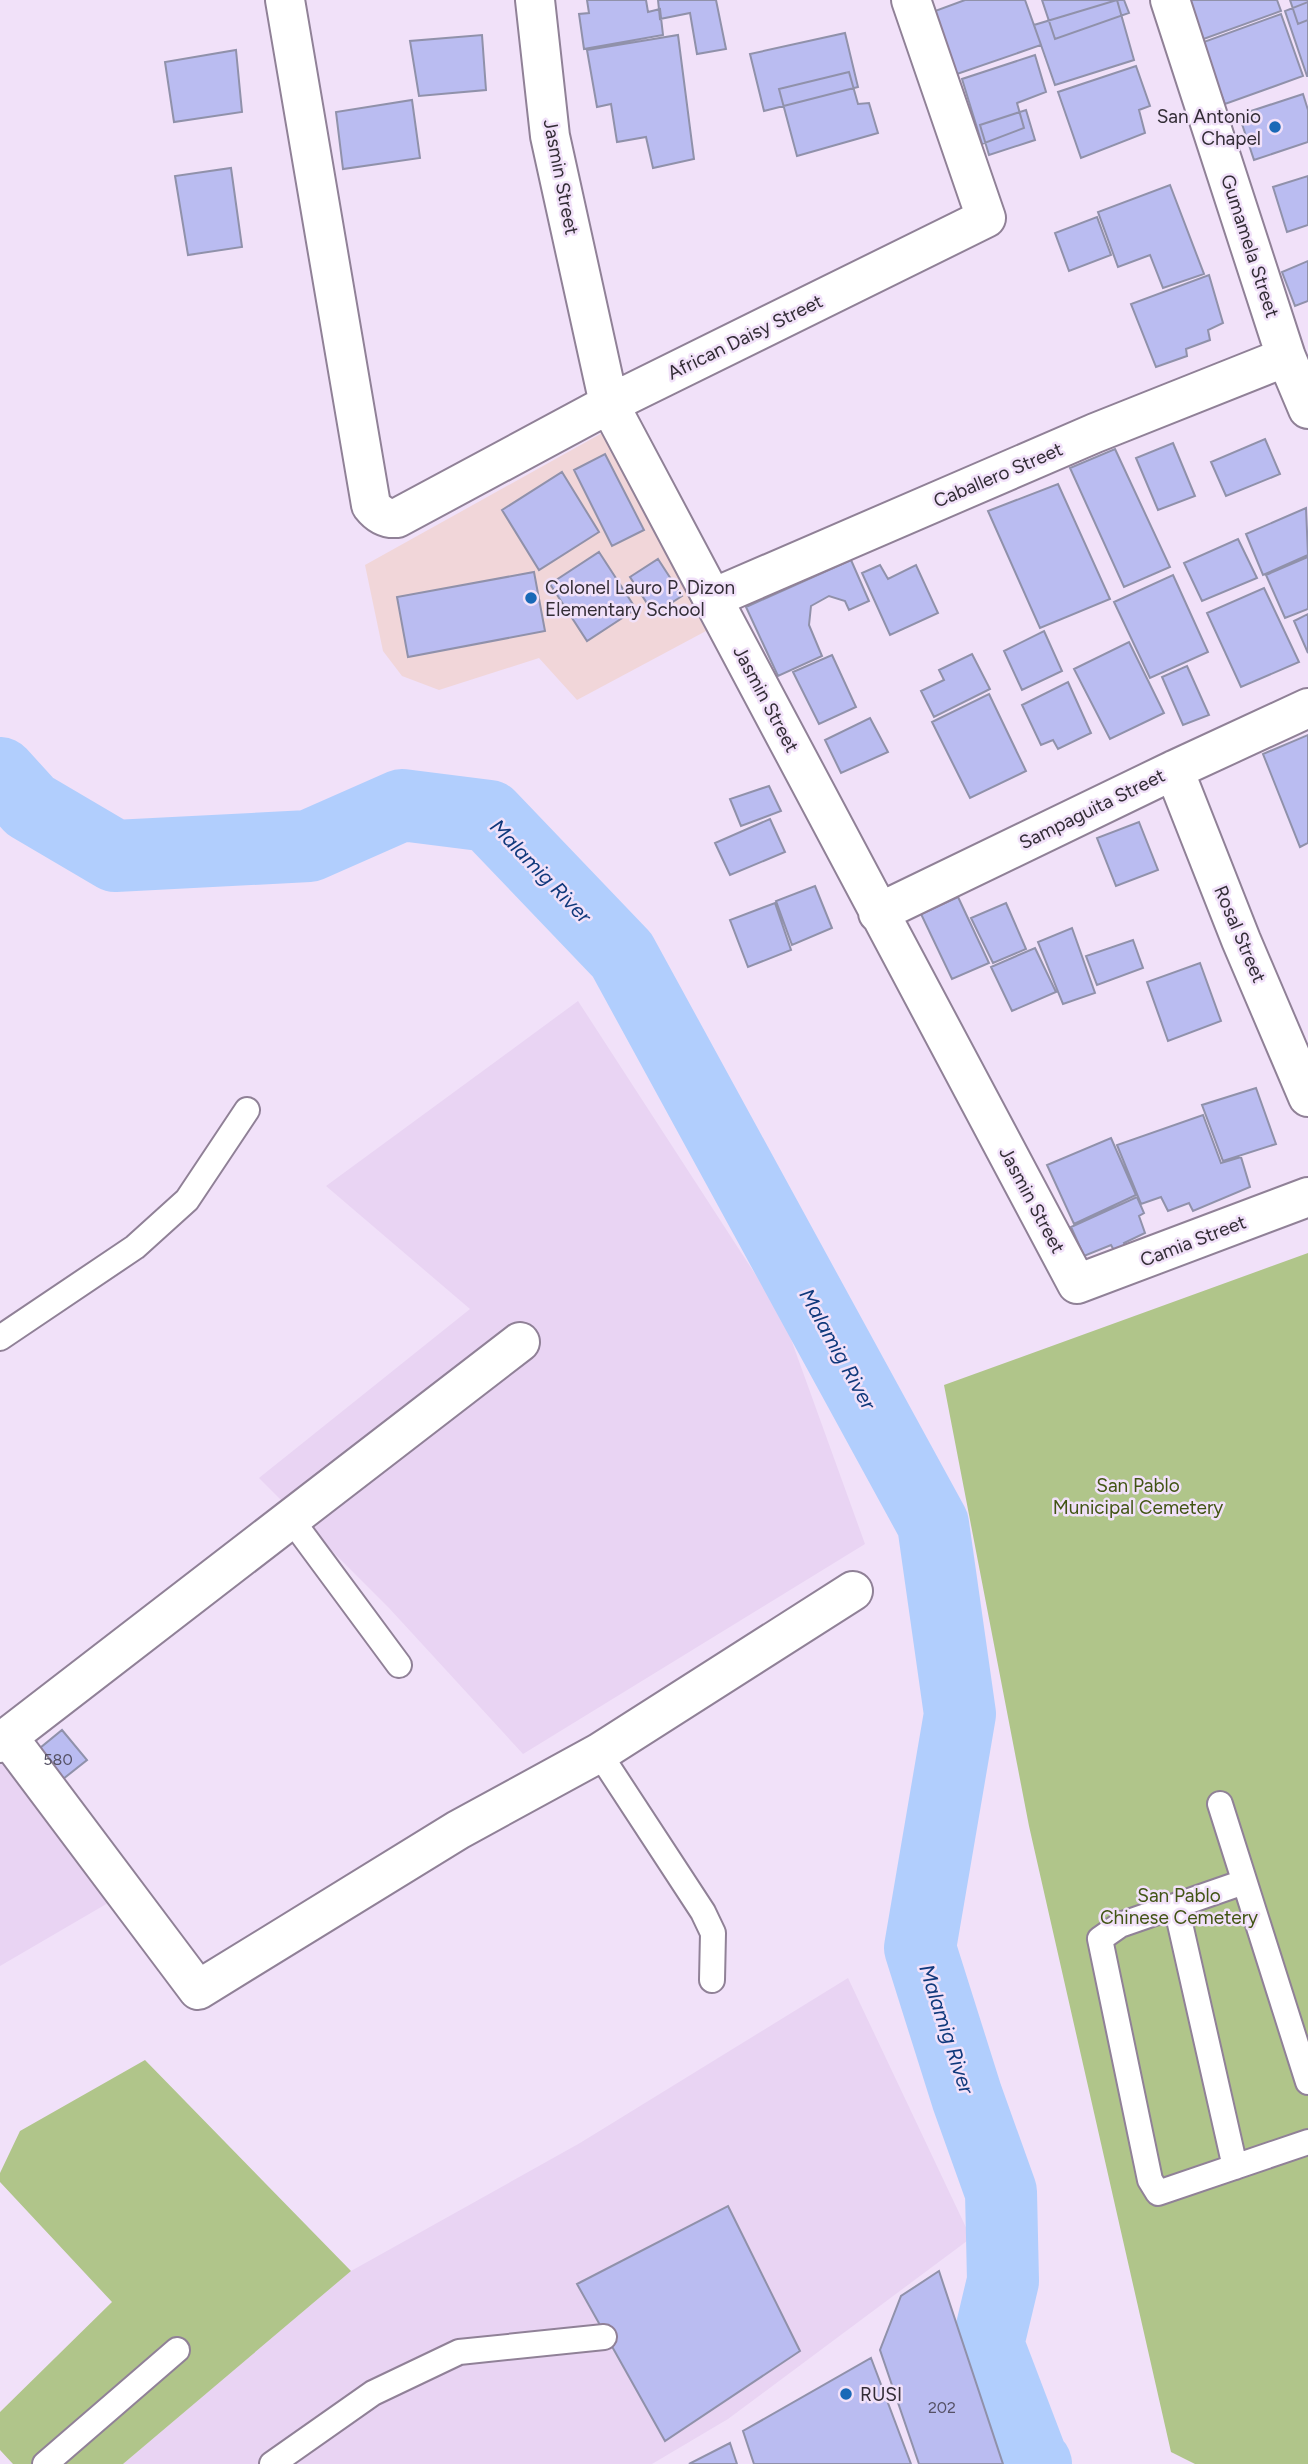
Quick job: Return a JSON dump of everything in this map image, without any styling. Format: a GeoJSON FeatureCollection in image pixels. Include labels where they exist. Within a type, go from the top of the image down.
{"type":"FeatureCollection","features":[{"type":"Feature","properties":{"kind":"street","name":"African Daisy Street"},"geometry":{"type":"LineString","coordinates":[[285,0],[371,505],[385,517],[397,518],[609,404],[986,218],[911,0]]}},
{"type":"Feature","properties":{"kind":"street","name":"Jasmin Street"},"geometry":{"type":"LineString","coordinates":[[535,0],[550,136],[609,404],[1077,1284]]}},
{"type":"Feature","properties":{"kind":"street","name":"Gumamela Street"},"geometry":{"type":"LineString","coordinates":[[1170,0],[1286,357],[1308,409]]}},
{"type":"Feature","properties":{"kind":"street","name":"Caballero Street"},"geometry":{"type":"LineString","coordinates":[[713,598],[1095,433],[1286,357]]}},
{"type":"Feature","properties":{"kind":"street","name":"Sampaguita Street"},"geometry":{"type":"LineString","coordinates":[[878,913],[1308,708]]}},
{"type":"Feature","properties":{"kind":"street","name":"Rosal Street"},"geometry":{"type":"LineString","coordinates":[[1174,770],[1241,940],[1308,1097]]}},
{"type":"Feature","properties":{"kind":"street","name":"Camia Street"},"geometry":{"type":"LineString","coordinates":[[1077,1284],[1308,1197]]}},
{"type":"Feature","properties":{"kind":"street"},"geometry":{"type":"LineString","coordinates":[[520,1342],[4,1740],[198,1990],[458,1830],[599,1753],[853,1591]]}},
{"type":"Feature","properties":{"kind":"lane"},"geometry":{"type":"LineString","coordinates":[[0,1338],[135,1247],[187,1200],[247,1110]]}},
{"type":"Feature","properties":{"kind":"lane"},"geometry":{"type":"LineString","coordinates":[[291,1519],[399,1665]]}},
{"type":"Feature","properties":{"kind":"lane"},"geometry":{"type":"LineString","coordinates":[[599,1753],[703,1912],[713,1933],[712,1979]]}},
{"type":"Feature","properties":{"kind":"lane"},"geometry":{"type":"LineString","coordinates":[[1220,1804],[1308,2082]]}},
{"type":"Feature","properties":{"kind":"lane"},"geometry":{"type":"LineString","coordinates":[[1244,1882],[1120,1925],[1100,1939],[1150,2180],[1158,2193],[1308,2142]]}},
{"type":"Feature","properties":{"kind":"lane"},"geometry":{"type":"LineString","coordinates":[[1176,1906],[1236,2166]]}},
{"type":"Feature","properties":{"kind":"lane"},"geometry":{"type":"LineString","coordinates":[[272,2464],[373,2393],[459,2352],[604,2337]]}},
{"type":"Feature","properties":{"kind":"lane"},"geometry":{"type":"LineString","coordinates":[[45,2464],[177,2350]]}},
{"type":"Feature","properties":{"kind":"shaded area","name":"Colonel Lauro P. Dizon Elementary School"},"geometry":{"type":"Polygon","coordinates":[[[604,432],[706,631],[577,700],[539,658],[439,690],[402,676],[383,651],[365,565],[604,432]]]}},
{"type":"Feature","properties":{"kind":"shaded area"},"geometry":{"type":"Polygon","coordinates":[[[578,1001],[783,1317],[865,1544],[523,1754],[389,1608],[259,1478],[470,1309],[326,1186],[578,1001]]]}},
{"type":"Feature","properties":{"kind":"shaded area"},"geometry":{"type":"Polygon","coordinates":[[[0,1729],[120,1896],[0,1966],[0,1729]]]}},
{"type":"Feature","properties":{"kind":"shaded area"},"geometry":{"type":"Polygon","coordinates":[[[848,1978],[971,2238],[728,2419],[652,2464],[123,2464],[351,2271],[580,2143],[848,1978]]]}},
{"type":"Feature","properties":{"kind":"green space"},"geometry":{"type":"Polygon","coordinates":[[[1308,1253],[1308,2464],[1195,2464],[1171,2452],[1029,1826],[944,1385],[1308,1253]]]}},
{"type":"Feature","properties":{"kind":"green space"},"geometry":{"type":"Polygon","coordinates":[[[145,2060],[351,2271],[123,2464],[13,2464],[0,2450],[0,2412],[112,2302],[0,2182],[0,2173],[20,2131],[145,2060]]]}},
{"type":"Feature","properties":{"kind":"building"},"geometry":{"type":"Polygon","coordinates":[[[587,0],[646,0],[648,12],[660,9],[663,35],[584,49],[579,14],[589,13],[587,0]]]}},
{"type":"Feature","properties":{"kind":"building"},"geometry":{"type":"Polygon","coordinates":[[[658,0],[716,0],[726,49],[697,54],[690,13],[660,19],[658,0]]]}},
{"type":"Feature","properties":{"kind":"building"},"geometry":{"type":"Polygon","coordinates":[[[965,0],[1025,0],[1041,45],[957,74],[935,11],[965,0]]]}},
{"type":"Feature","properties":{"kind":"building"},"geometry":{"type":"Polygon","coordinates":[[[1042,0],[1124,0],[1129,13],[1055,39],[1042,0]]]}},
{"type":"Feature","properties":{"kind":"building"},"geometry":{"type":"Polygon","coordinates":[[[1117,0],[1134,60],[1055,85],[1034,25],[1117,0]]]}},
{"type":"Feature","properties":{"kind":"building"},"geometry":{"type":"Polygon","coordinates":[[[1182,0],[1277,0],[1281,11],[1198,41],[1182,0]]]}},
{"type":"Feature","properties":{"kind":"building"},"geometry":{"type":"Polygon","coordinates":[[[1290,0],[1308,0],[1308,20],[1298,24],[1290,0]]]}},
{"type":"Feature","properties":{"kind":"building"},"geometry":{"type":"Polygon","coordinates":[[[1308,2],[1308,76],[1307,76],[1285,11],[1308,2]]]}},
{"type":"Feature","properties":{"kind":"building"},"geometry":{"type":"Polygon","coordinates":[[[1281,14],[1303,76],[1225,104],[1201,43],[1281,14]]]}},
{"type":"Feature","properties":{"kind":"building"},"geometry":{"type":"Polygon","coordinates":[[[845,33],[858,87],[764,111],[750,54],[845,33]]]}},
{"type":"Feature","properties":{"kind":"building"},"geometry":{"type":"Polygon","coordinates":[[[482,35],[486,90],[419,96],[410,41],[482,35]]]}},
{"type":"Feature","properties":{"kind":"building"},"geometry":{"type":"Polygon","coordinates":[[[678,35],[694,159],[653,168],[646,137],[617,142],[611,104],[597,107],[587,50],[678,35]]]}},
{"type":"Feature","properties":{"kind":"building"},"geometry":{"type":"Polygon","coordinates":[[[236,50],[242,112],[174,122],[165,62],[236,50]]]}},
{"type":"Feature","properties":{"kind":"building"},"geometry":{"type":"Polygon","coordinates":[[[1035,55],[1046,92],[1017,103],[1024,128],[982,144],[962,79],[1035,55]]]}},
{"type":"Feature","properties":{"kind":"building"},"geometry":{"type":"Polygon","coordinates":[[[1136,66],[1150,106],[1139,110],[1145,133],[1081,158],[1058,92],[1136,66]]]}},
{"type":"Feature","properties":{"kind":"building"},"geometry":{"type":"Polygon","coordinates":[[[849,72],[858,104],[869,103],[878,133],[797,156],[779,89],[849,72]]]}},
{"type":"Feature","properties":{"kind":"building","name":"San Antonio Chapel"},"geometry":{"type":"Polygon","coordinates":[[[1303,94],[1308,110],[1308,142],[1254,160],[1239,115],[1303,94]]]}},
{"type":"Feature","properties":{"kind":"building"},"geometry":{"type":"Polygon","coordinates":[[[412,100],[420,158],[343,169],[336,112],[412,100]]]}},
{"type":"Feature","properties":{"kind":"building"},"geometry":{"type":"Polygon","coordinates":[[[1026,110],[1035,140],[989,155],[980,125],[1026,110]]]}},
{"type":"Feature","properties":{"kind":"building"},"geometry":{"type":"Polygon","coordinates":[[[231,168],[242,247],[188,255],[175,176],[231,168]]]}},
{"type":"Feature","properties":{"kind":"building"},"geometry":{"type":"Polygon","coordinates":[[[1308,176],[1308,225],[1287,232],[1273,187],[1308,176]]]}},
{"type":"Feature","properties":{"kind":"building"},"geometry":{"type":"Polygon","coordinates":[[[1170,185],[1204,274],[1163,288],[1150,255],[1118,267],[1098,212],[1170,185]]]}},
{"type":"Feature","properties":{"kind":"building"},"geometry":{"type":"Polygon","coordinates":[[[1097,217],[1111,255],[1069,271],[1055,233],[1097,217]]]}},
{"type":"Feature","properties":{"kind":"building"},"geometry":{"type":"Polygon","coordinates":[[[1308,261],[1308,301],[1295,306],[1282,272],[1308,261]]]}},
{"type":"Feature","properties":{"kind":"building"},"geometry":{"type":"Polygon","coordinates":[[[1209,275],[1223,323],[1208,330],[1210,340],[1186,349],[1187,356],[1156,367],[1131,304],[1209,275]]]}},
{"type":"Feature","properties":{"kind":"building"},"geometry":{"type":"Polygon","coordinates":[[[1265,439],[1280,474],[1226,496],[1211,462],[1265,439]]]}},
{"type":"Feature","properties":{"kind":"building"},"geometry":{"type":"Polygon","coordinates":[[[1173,443],[1195,496],[1158,510],[1136,458],[1173,443]]]}},
{"type":"Feature","properties":{"kind":"building"},"geometry":{"type":"Polygon","coordinates":[[[1115,449],[1170,567],[1124,587],[1070,468],[1115,449]]]}},
{"type":"Feature","properties":{"kind":"building"},"geometry":{"type":"Polygon","coordinates":[[[605,454],[644,530],[612,546],[574,470],[605,454]]]}},
{"type":"Feature","properties":{"kind":"building"},"geometry":{"type":"Polygon","coordinates":[[[562,472],[599,532],[539,570],[502,510],[562,472]]]}},
{"type":"Feature","properties":{"kind":"building"},"geometry":{"type":"Polygon","coordinates":[[[1058,484],[1110,599],[1040,628],[988,511],[1058,484]]]}},
{"type":"Feature","properties":{"kind":"building"},"geometry":{"type":"Polygon","coordinates":[[[1306,508],[1308,555],[1263,575],[1246,534],[1306,508]]]}},
{"type":"Feature","properties":{"kind":"building"},"geometry":{"type":"Polygon","coordinates":[[[1238,539],[1257,578],[1202,601],[1184,563],[1238,539]]]}},
{"type":"Feature","properties":{"kind":"building"},"geometry":{"type":"Polygon","coordinates":[[[599,552],[636,609],[587,641],[550,584],[599,552]]]}},
{"type":"Feature","properties":{"kind":"building"},"geometry":{"type":"Polygon","coordinates":[[[1308,557],[1308,609],[1285,618],[1266,575],[1308,557]]]}},
{"type":"Feature","properties":{"kind":"building"},"geometry":{"type":"Polygon","coordinates":[[[658,559],[682,596],[654,614],[630,577],[658,559]]]}},
{"type":"Feature","properties":{"kind":"building"},"geometry":{"type":"Polygon","coordinates":[[[851,560],[869,601],[849,610],[845,601],[829,596],[811,606],[809,625],[822,656],[778,676],[746,607],[851,560]]]}},
{"type":"Feature","properties":{"kind":"building"},"geometry":{"type":"Polygon","coordinates":[[[880,565],[888,579],[916,565],[938,613],[890,635],[862,573],[880,565]]]}},
{"type":"Feature","properties":{"kind":"building"},"geometry":{"type":"Polygon","coordinates":[[[534,572],[545,631],[408,657],[397,597],[534,572]]]}},
{"type":"Feature","properties":{"kind":"building"},"geometry":{"type":"Polygon","coordinates":[[[1173,575],[1208,652],[1150,678],[1114,602],[1173,575]]]}},
{"type":"Feature","properties":{"kind":"building"},"geometry":{"type":"Polygon","coordinates":[[[1264,588],[1299,662],[1241,687],[1207,613],[1264,588]]]}},
{"type":"Feature","properties":{"kind":"building"},"geometry":{"type":"Polygon","coordinates":[[[1308,614],[1308,653],[1294,621],[1308,614]]]}},
{"type":"Feature","properties":{"kind":"building"},"geometry":{"type":"Polygon","coordinates":[[[1044,631],[1062,671],[1022,690],[1004,651],[1044,631]]]}},
{"type":"Feature","properties":{"kind":"building"},"geometry":{"type":"Polygon","coordinates":[[[1129,642],[1164,713],[1110,739],[1074,669],[1129,642]]]}},
{"type":"Feature","properties":{"kind":"building"},"geometry":{"type":"Polygon","coordinates":[[[972,654],[990,689],[934,717],[921,691],[944,680],[939,670],[972,654]]]}},
{"type":"Feature","properties":{"kind":"building"},"geometry":{"type":"Polygon","coordinates":[[[832,655],[856,707],[819,724],[793,672],[832,655]]]}},
{"type":"Feature","properties":{"kind":"building"},"geometry":{"type":"Polygon","coordinates":[[[1187,666],[1209,715],[1183,725],[1162,677],[1187,666]]]}},
{"type":"Feature","properties":{"kind":"building"},"geometry":{"type":"Polygon","coordinates":[[[1068,682],[1091,733],[1058,749],[1053,740],[1041,745],[1022,705],[1068,682]]]}},
{"type":"Feature","properties":{"kind":"building"},"geometry":{"type":"Polygon","coordinates":[[[989,694],[1026,771],[970,798],[932,722],[989,694]]]}},
{"type":"Feature","properties":{"kind":"building"},"geometry":{"type":"Polygon","coordinates":[[[870,718],[888,752],[841,773],[825,740],[870,718]]]}},
{"type":"Feature","properties":{"kind":"building"},"geometry":{"type":"Polygon","coordinates":[[[1308,735],[1308,843],[1300,847],[1263,754],[1308,735]]]}},
{"type":"Feature","properties":{"kind":"building"},"geometry":{"type":"Polygon","coordinates":[[[769,786],[781,811],[741,826],[730,799],[769,786]]]}},
{"type":"Feature","properties":{"kind":"building"},"geometry":{"type":"Polygon","coordinates":[[[770,819],[785,852],[730,875],[715,843],[770,819]]]}},
{"type":"Feature","properties":{"kind":"building"},"geometry":{"type":"Polygon","coordinates":[[[1139,822],[1158,870],[1116,886],[1097,838],[1139,822]]]}},
{"type":"Feature","properties":{"kind":"building"},"geometry":{"type":"Polygon","coordinates":[[[815,886],[832,928],[792,945],[776,901],[815,886]]]}},
{"type":"Feature","properties":{"kind":"building"},"geometry":{"type":"Polygon","coordinates":[[[958,897],[989,963],[952,979],[921,914],[958,897]]]}},
{"type":"Feature","properties":{"kind":"building"},"geometry":{"type":"Polygon","coordinates":[[[775,903],[791,950],[748,967],[730,920],[775,903]]]}},
{"type":"Feature","properties":{"kind":"building"},"geometry":{"type":"Polygon","coordinates":[[[1006,903],[1026,949],[993,963],[971,918],[1006,903]]]}},
{"type":"Feature","properties":{"kind":"building"},"geometry":{"type":"Polygon","coordinates":[[[1072,928],[1095,993],[1063,1004],[1038,942],[1072,928]]]}},
{"type":"Feature","properties":{"kind":"building"},"geometry":{"type":"Polygon","coordinates":[[[1133,940],[1143,968],[1097,985],[1086,956],[1133,940]]]}},
{"type":"Feature","properties":{"kind":"building"},"geometry":{"type":"Polygon","coordinates":[[[1035,948],[1056,992],[1012,1011],[991,967],[1035,948]]]}},
{"type":"Feature","properties":{"kind":"building"},"geometry":{"type":"Polygon","coordinates":[[[1200,963],[1221,1021],[1168,1041],[1147,982],[1200,963]]]}},
{"type":"Feature","properties":{"kind":"building"},"geometry":{"type":"Polygon","coordinates":[[[1256,1088],[1276,1144],[1223,1161],[1202,1105],[1256,1088]]]}},
{"type":"Feature","properties":{"kind":"building"},"geometry":{"type":"Polygon","coordinates":[[[1203,1115],[1221,1163],[1241,1157],[1250,1187],[1193,1211],[1189,1203],[1168,1211],[1161,1197],[1141,1204],[1117,1145],[1203,1115]]]}},
{"type":"Feature","properties":{"kind":"building"},"geometry":{"type":"Polygon","coordinates":[[[1111,1138],[1136,1195],[1074,1224],[1047,1165],[1111,1138]]]}},
{"type":"Feature","properties":{"kind":"building"},"geometry":{"type":"Polygon","coordinates":[[[1137,1197],[1144,1213],[1139,1216],[1145,1233],[1124,1243],[1127,1249],[1116,1254],[1111,1245],[1084,1256],[1071,1227],[1137,1197]]]}},
{"type":"Feature","properties":{"kind":"building"},"geometry":{"type":"Polygon","coordinates":[[[62,1730],[87,1760],[53,1787],[29,1757],[62,1730]]]}},
{"type":"Feature","properties":{"kind":"building"},"geometry":{"type":"Polygon","coordinates":[[[728,2206],[800,2351],[665,2441],[577,2284],[728,2206]]]}},
{"type":"Feature","properties":{"kind":"building"},"geometry":{"type":"Polygon","coordinates":[[[939,2271],[1003,2464],[919,2464],[880,2350],[901,2296],[939,2271]]]}},
{"type":"Feature","properties":{"kind":"building","name":"RUSI"},"geometry":{"type":"Polygon","coordinates":[[[871,2358],[911,2464],[754,2464],[743,2431],[871,2358]]]}},
{"type":"Feature","properties":{"kind":"building"},"geometry":{"type":"Polygon","coordinates":[[[730,2443],[737,2464],[689,2464],[730,2443]]]}},
{"type":"Feature","properties":{"kind":"waterway","name":"Malamig River"},"geometry":{"type":"LineString","coordinates":[[0,773],[30,806],[115,856],[309,846],[402,805],[489,816],[622,955],[933,1524],[960,1714],[920,1948],[967,2097],[1001,2192],[1003,2281],[988,2344],[1036,2464]]}},
{"type":"Feature","properties":{"kind":"place","name":"San Antonio Chapel"},"geometry":{"type":"Point","coordinates":[1275,127]}},
{"type":"Feature","properties":{"kind":"place","name":"Colonel Lauro P. Dizon Elementary School"},"geometry":{"type":"Point","coordinates":[531,598]}},
{"type":"Feature","properties":{"kind":"place","name":"RUSI"},"geometry":{"type":"Point","coordinates":[846,2394]}},
{"type":"Feature","properties":{"kind":"park label","name":"San Pablo Municipal Cemetery"},"geometry":{"type":"Point","coordinates":[1138,1496]}},
{"type":"Feature","properties":{"kind":"park label","name":"San Pablo Chinese Cemetery"},"geometry":{"type":"Point","coordinates":[1179,1906]}}]}
